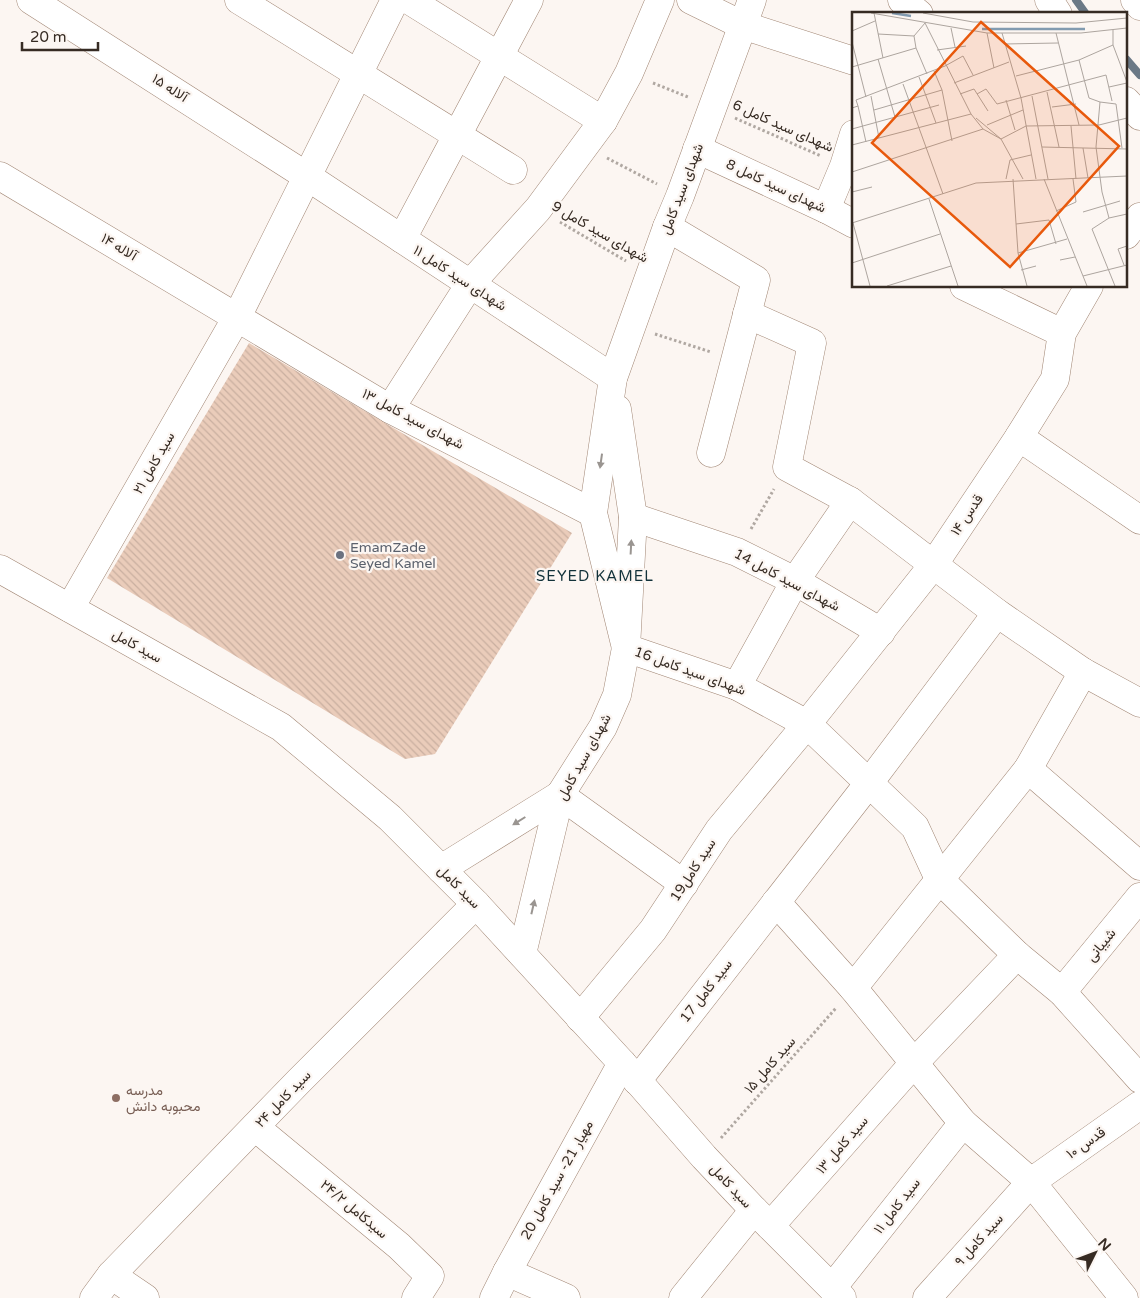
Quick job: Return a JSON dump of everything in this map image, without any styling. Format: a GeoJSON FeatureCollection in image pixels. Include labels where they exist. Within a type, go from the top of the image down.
{"type":"FeatureCollection","features":[{"type":"Feature","properties":{"kind":"street","name":"آلاله ۱۵"},"geometry":{"type":"LineString","coordinates":[[31,0],[66,9],[308,177]]}},
{"type":"Feature","properties":{"kind":"street","name":"سید کامل ۲۱"},"geometry":{"type":"LineString","coordinates":[[70,608],[237,317],[395,0]]}},
{"type":"Feature","properties":{"kind":"street"},"geometry":{"type":"LineString","coordinates":[[409,0],[603,121]]}},
{"type":"Feature","properties":{"kind":"street"},"geometry":{"type":"LineString","coordinates":[[402,239],[529,0]]}},
{"type":"Feature","properties":{"kind":"street"},"geometry":{"type":"LineString","coordinates":[[390,409],[470,284],[538,209],[603,121],[629,73],[660,0]]}},
{"type":"Feature","properties":{"kind":"street"},"geometry":{"type":"LineString","coordinates":[[691,0],[742,25],[852,60]]}},
{"type":"Feature","properties":{"kind":"street","name":"شهدای سید کامل"},"geometry":{"type":"LineString","coordinates":[[626,648],[593,513],[613,378],[752,0]]}},
{"type":"Feature","properties":{"kind":"street"},"geometry":{"type":"LineString","coordinates":[[902,0],[917,12]]}},
{"type":"Feature","properties":{"kind":"street"},"geometry":{"type":"LineString","coordinates":[[1049,0],[1057,12]]}},
{"type":"Feature","properties":{"kind":"street"},"geometry":{"type":"LineString","coordinates":[[1135,0],[1140,6]]}},
{"type":"Feature","properties":{"kind":"street"},"geometry":{"type":"LineString","coordinates":[[243,1],[513,170]]}},
{"type":"Feature","properties":{"kind":"street"},"geometry":{"type":"LineString","coordinates":[[1128,103],[1140,116]]}},
{"type":"Feature","properties":{"kind":"street"},"geometry":{"type":"LineString","coordinates":[[826,209],[844,166],[852,140]]}},
{"type":"Feature","properties":{"kind":"street","name":"شهدای سید کامل 8"},"geometry":{"type":"LineString","coordinates":[[697,149],[852,223]]}},
{"type":"Feature","properties":{"kind":"street","name":"آلاله ۱۴"},"geometry":{"type":"LineString","coordinates":[[0,176],[237,317]]}},
{"type":"Feature","properties":{"kind":"street","name":"شهدای سید کامل ۱۱"},"geometry":{"type":"LineString","coordinates":[[308,177],[613,378]]}},
{"type":"Feature","properties":{"kind":"street"},"geometry":{"type":"LineString","coordinates":[[667,227],[756,280],[711,453]]}},
{"type":"Feature","properties":{"kind":"street"},"geometry":{"type":"LineString","coordinates":[[968,288],[1062,333]]}},
{"type":"Feature","properties":{"kind":"street","name":"قدس ۱۴"},"geometry":{"type":"LineString","coordinates":[[807,724],[934,564],[1019,437],[1055,379],[1062,333],[1088,288]]}},
{"type":"Feature","properties":{"kind":"street"},"geometry":{"type":"LineString","coordinates":[[747,314],[812,343],[787,467],[850,501],[997,613],[1083,672],[1140,703]]}},
{"type":"Feature","properties":{"kind":"street","name":"شهدای سید کامل ۱۳"},"geometry":{"type":"LineString","coordinates":[[237,317],[390,409],[593,513]]}},
{"type":"Feature","properties":{"kind":"street","name":"شهدای سید کامل"},"geometry":{"type":"LineString","coordinates":[[522,954],[560,795],[603,727],[617,695],[626,648],[633,517],[613,378]]}},
{"type":"Feature","properties":{"kind":"street"},"geometry":{"type":"LineString","coordinates":[[1019,437],[1140,520]]}},
{"type":"Feature","properties":{"kind":"street"},"geometry":{"type":"LineString","coordinates":[[738,686],[795,580],[850,501]]}},
{"type":"Feature","properties":{"kind":"street","name":"شهدای سید کامل 14"},"geometry":{"type":"LineString","coordinates":[[633,517],[737,552],[795,580],[881,632]]}},
{"type":"Feature","properties":{"kind":"street","name":"سید کامل"},"geometry":{"type":"LineString","coordinates":[[0,569],[281,727],[390,818],[476,904],[629,1072],[704,1158],[837,1293]]}},
{"type":"Feature","properties":{"kind":"street","name":"سید کامل 17"},"geometry":{"type":"LineString","coordinates":[[629,1072],[776,902],[869,783],[997,613]]}},
{"type":"Feature","properties":{"kind":"street","name":"شهدای سید کامل 16"},"geometry":{"type":"LineString","coordinates":[[626,648],[738,686],[807,724],[915,827],[939,879]]}},
{"type":"Feature","properties":{"kind":"street"},"geometry":{"type":"LineString","coordinates":[[854,988],[1028,769],[1083,672]]}},
{"type":"Feature","properties":{"kind":"street","name":"سید کامل19"},"geometry":{"type":"LineString","coordinates":[[580,1018],[653,930],[719,830],[807,724]]}},
{"type":"Feature","properties":{"kind":"street"},"geometry":{"type":"LineString","coordinates":[[1028,769],[1140,866]]}},
{"type":"Feature","properties":{"kind":"street"},"geometry":{"type":"LineString","coordinates":[[442,870],[560,795],[684,884]]}},
{"type":"Feature","properties":{"kind":"street"},"geometry":{"type":"LineString","coordinates":[[939,879],[1017,955],[1062,992],[1140,1079]]}},
{"type":"Feature","properties":{"kind":"street","name":"شیبانی"},"geometry":{"type":"LineString","coordinates":[[1062,992],[1140,897]]}},
{"type":"Feature","properties":{"kind":"street"},"geometry":{"type":"LineString","coordinates":[[776,902],[854,988],[963,1124],[1031,1182],[1124,1298]]}},
{"type":"Feature","properties":{"kind":"street","name":"سید کامل ۲۴"},"geometry":{"type":"LineString","coordinates":[[94,1298],[111,1276],[255,1127],[476,904]]}},
{"type":"Feature","properties":{"kind":"street","name":"سید کامل ۱۳"},"geometry":{"type":"LineString","coordinates":[[683,1298],[914,1063],[1017,955]]}},
{"type":"Feature","properties":{"kind":"street","name":"مهیار 21- سید کامل 20"},"geometry":{"type":"LineString","coordinates":[[494,1298],[507,1272],[629,1072]]}},
{"type":"Feature","properties":{"kind":"street","name":"قدس ۱۰"},"geometry":{"type":"LineString","coordinates":[[1031,1182],[1140,1105]]}},
{"type":"Feature","properties":{"kind":"street","name":"سید کامل ۱۱"},"geometry":{"type":"LineString","coordinates":[[837,1293],[963,1124]]}},
{"type":"Feature","properties":{"kind":"street","name":"سیدکامل ۲۴/۲"},"geometry":{"type":"LineString","coordinates":[[255,1127],[399,1246],[430,1276],[416,1298]]}},
{"type":"Feature","properties":{"kind":"street","name":"سید کامل ۹"},"geometry":{"type":"LineString","coordinates":[[927,1298],[1031,1182]]}},
{"type":"Feature","properties":{"kind":"street"},"geometry":{"type":"LineString","coordinates":[[507,1272],[566,1298]]}},
{"type":"Feature","properties":{"kind":"street"},"geometry":{"type":"LineString","coordinates":[[111,1276],[145,1298]]}},
{"type":"Feature","properties":{"kind":"path","name":"شهدای سید کامل 6"},"geometry":{"type":"LineString","coordinates":[[629,73],[712,107],[844,166]]}},
{"type":"Feature","properties":{"kind":"path"},"geometry":{"type":"LineString","coordinates":[[584,146],[680,196]]}},
{"type":"Feature","properties":{"kind":"path","name":"شهدای سید کامل 9"},"geometry":{"type":"LineString","coordinates":[[538,209],[650,275]]}},
{"type":"Feature","properties":{"kind":"path"},"geometry":{"type":"LineString","coordinates":[[631,326],[736,360]]}},
{"type":"Feature","properties":{"kind":"path"},"geometry":{"type":"LineString","coordinates":[[737,552],[787,467]]}},
{"type":"Feature","properties":{"kind":"path","name":"سید کامل ۱۵"},"geometry":{"type":"LineString","coordinates":[[704,1158],[854,988]]}},
{"type":"Feature","properties":{"kind":"building","name":"EmamZade Seyed Kamel"},"geometry":{"type":"Polygon","coordinates":[[[249,343],[572,533],[435,754],[405,759],[107,578],[249,343]]]}},
{"type":"Feature","properties":{"kind":"waterway"},"geometry":{"type":"LineString","coordinates":[[1076,0],[1085,12]]}},
{"type":"Feature","properties":{"kind":"waterway"},"geometry":{"type":"LineString","coordinates":[[1128,61],[1140,75]]}},
{"type":"Feature","properties":{"kind":"place","name":"EmamZade Seyed Kamel"},"geometry":{"type":"Point","coordinates":[340,555]}},
{"type":"Feature","properties":{"kind":"place","name":"مدرسه محبوبه دانش"},"geometry":{"type":"Point","coordinates":[116,1098]}},
{"type":"Feature","properties":{"kind":"district","name":"SEYED KAMEL"},"geometry":{"type":"Point","coordinates":[595,576]}}]}
